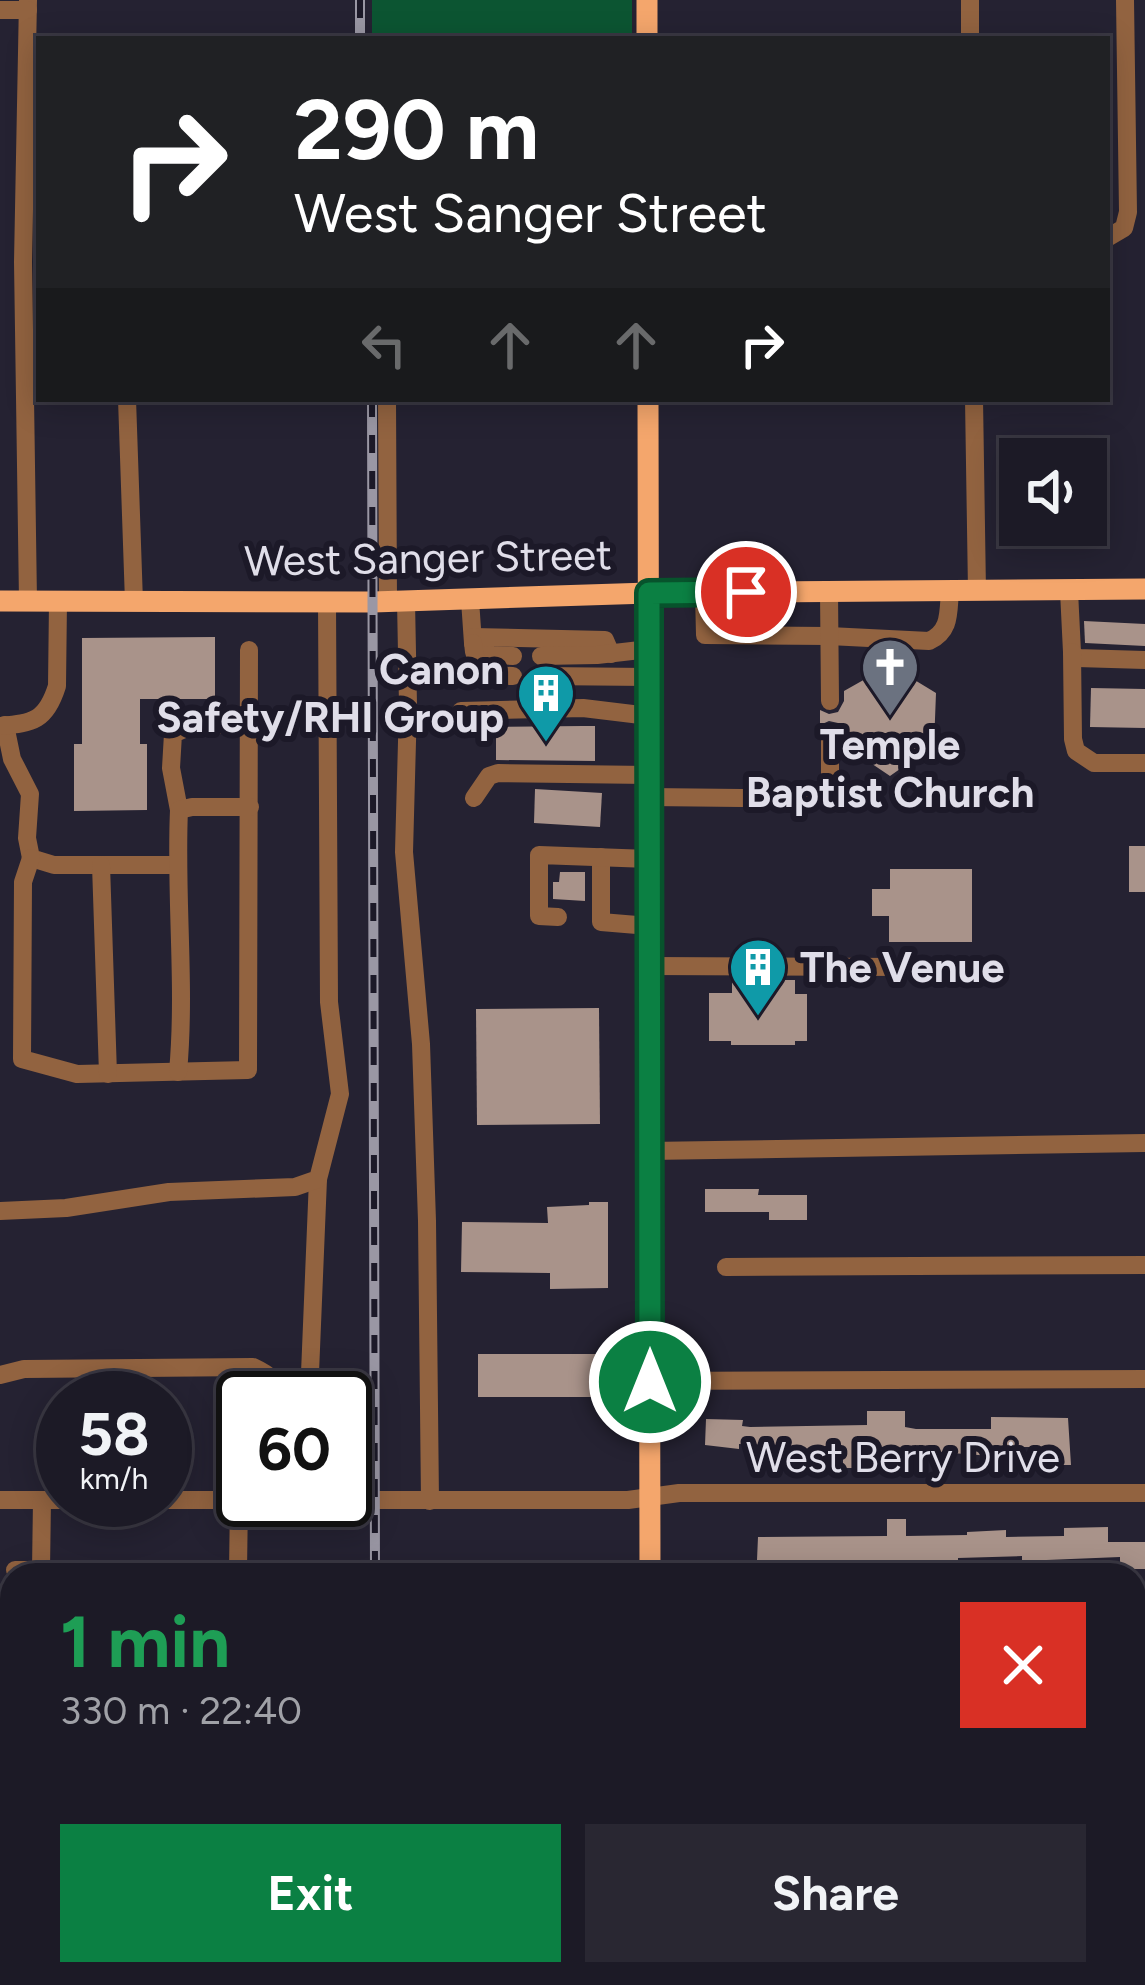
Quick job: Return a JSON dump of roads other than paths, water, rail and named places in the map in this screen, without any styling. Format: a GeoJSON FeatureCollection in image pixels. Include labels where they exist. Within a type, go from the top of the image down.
{"type":"FeatureCollection","features":[{"type":"Feature","properties":{"kind":"main road"},"geometry":{"type":"LineString","coordinates":[[647,0],[647,36]]}},
{"type":"Feature","properties":{"kind":"main road"},"geometry":{"type":"LineString","coordinates":[[648,402],[650,1563]]}},
{"type":"Feature","properties":{"kind":"main road","name":"West Sanger Street"},"geometry":{"type":"LineString","coordinates":[[0,601],[397,601],[704,592],[1145,590]]}},
{"type":"Feature","properties":{"kind":"street"},"geometry":{"type":"LineString","coordinates":[[970,0],[970,36]]}},
{"type":"Feature","properties":{"kind":"street"},"geometry":{"type":"LineString","coordinates":[[1110,238],[1124,228],[1127,212],[1125,0]]}},
{"type":"Feature","properties":{"kind":"street"},"geometry":{"type":"LineString","coordinates":[[0,10],[28,5],[23,262],[28,601]]}},
{"type":"Feature","properties":{"kind":"street"},"geometry":{"type":"LineString","coordinates":[[127,402],[134,602]]}},
{"type":"Feature","properties":{"kind":"street"},"geometry":{"type":"LineString","coordinates":[[387,402],[397,601],[408,705],[404,852],[421,1044],[430,1501]]}},
{"type":"Feature","properties":{"kind":"street"},"geometry":{"type":"LineString","coordinates":[[974,402],[976,591]]}},
{"type":"Feature","properties":{"kind":"street"},"geometry":{"type":"LineString","coordinates":[[704,592],[705,635],[929,641],[947,625],[950,591]]}},
{"type":"Feature","properties":{"kind":"street"},"geometry":{"type":"LineString","coordinates":[[1069,591],[1076,751],[1094,763],[1145,763]]}},
{"type":"Feature","properties":{"kind":"street"},"geometry":{"type":"LineString","coordinates":[[829,592],[830,701]]}},
{"type":"Feature","properties":{"kind":"street"},"geometry":{"type":"LineString","coordinates":[[470,600],[473,640],[513,666]]}},
{"type":"Feature","properties":{"kind":"street"},"geometry":{"type":"LineString","coordinates":[[58,601],[53,699],[30,724],[2,726],[11,759],[30,794],[27,838],[32,858],[23,882],[22,1059],[76,1074],[248,1070],[250,650]]}},
{"type":"Feature","properties":{"kind":"street"},"geometry":{"type":"LineString","coordinates":[[310,1371],[318,1179],[340,1094],[329,1002],[327,601]]}},
{"type":"Feature","properties":{"kind":"street"},"geometry":{"type":"LineString","coordinates":[[473,640],[605,640],[611,654]]}},
{"type":"Feature","properties":{"kind":"street"},"geometry":{"type":"LineString","coordinates":[[649,649],[541,666],[649,677]]}},
{"type":"Feature","properties":{"kind":"street"},"geometry":{"type":"LineString","coordinates":[[1072,652],[1077,658],[1094,660],[1145,660]]}},
{"type":"Feature","properties":{"kind":"street"},"geometry":{"type":"LineString","coordinates":[[460,711],[583,708],[649,716]]}},
{"type":"Feature","properties":{"kind":"street"},"geometry":{"type":"LineString","coordinates":[[178,1072],[178,810],[171,768],[173,734],[194,725],[250,724]]}},
{"type":"Feature","properties":{"kind":"street"},"geometry":{"type":"LineString","coordinates":[[474,798],[489,776],[498,773],[823,799],[830,788],[830,734]]}},
{"type":"Feature","properties":{"kind":"street"},"geometry":{"type":"LineString","coordinates":[[178,810],[250,807]]}},
{"type":"Feature","properties":{"kind":"street"},"geometry":{"type":"LineString","coordinates":[[558,916],[539,916],[539,855],[649,859]]}},
{"type":"Feature","properties":{"kind":"street"},"geometry":{"type":"LineString","coordinates":[[602,857],[601,922],[649,926]]}},
{"type":"Feature","properties":{"kind":"street"},"geometry":{"type":"LineString","coordinates":[[32,858],[54,865],[176,865]]}},
{"type":"Feature","properties":{"kind":"street"},"geometry":{"type":"LineString","coordinates":[[101,865],[108,1074]]}},
{"type":"Feature","properties":{"kind":"street"},"geometry":{"type":"LineString","coordinates":[[649,966],[912,967]]}},
{"type":"Feature","properties":{"kind":"street"},"geometry":{"type":"LineString","coordinates":[[649,1151],[1145,1143]]}},
{"type":"Feature","properties":{"kind":"street"},"geometry":{"type":"LineString","coordinates":[[0,1210],[66,1208],[169,1192],[295,1187],[318,1179]]}},
{"type":"Feature","properties":{"kind":"street"},"geometry":{"type":"LineString","coordinates":[[726,1267],[1145,1265]]}},
{"type":"Feature","properties":{"kind":"street"},"geometry":{"type":"LineString","coordinates":[[0,1375],[24,1369],[253,1367],[262,1371]]}},
{"type":"Feature","properties":{"kind":"street"},"geometry":{"type":"LineString","coordinates":[[650,1382],[1145,1379]]}},
{"type":"Feature","properties":{"kind":"street","name":"West Berry Drive"},"geometry":{"type":"LineString","coordinates":[[372,1501],[628,1500],[679,1493],[1145,1493]]}},
{"type":"Feature","properties":{"kind":"street"},"geometry":{"type":"LineString","coordinates":[[0,1500],[36,1500]]}},
{"type":"Feature","properties":{"kind":"street"},"geometry":{"type":"LineString","coordinates":[[41,1563],[42,1527]]}},
{"type":"Feature","properties":{"kind":"street"},"geometry":{"type":"LineString","coordinates":[[238,1563],[240,1527]]}},
{"type":"Feature","properties":{"kind":"railway"},"geometry":{"type":"LineString","coordinates":[[360,0],[360,36]]}},
{"type":"Feature","properties":{"kind":"railway"},"geometry":{"type":"LineString","coordinates":[[372,402],[375,1563]]}},
{"type":"Feature","properties":{"kind":"place","name":"Temple Baptist Church"},"geometry":{"type":"Point","coordinates":[890,718]}},
{"type":"Feature","properties":{"kind":"place","name":"Canon Safety/RHI Group"},"geometry":{"type":"Point","coordinates":[546,744]}},
{"type":"Feature","properties":{"kind":"place","name":"The Venue"},"geometry":{"type":"Point","coordinates":[758,1018]}}]}
